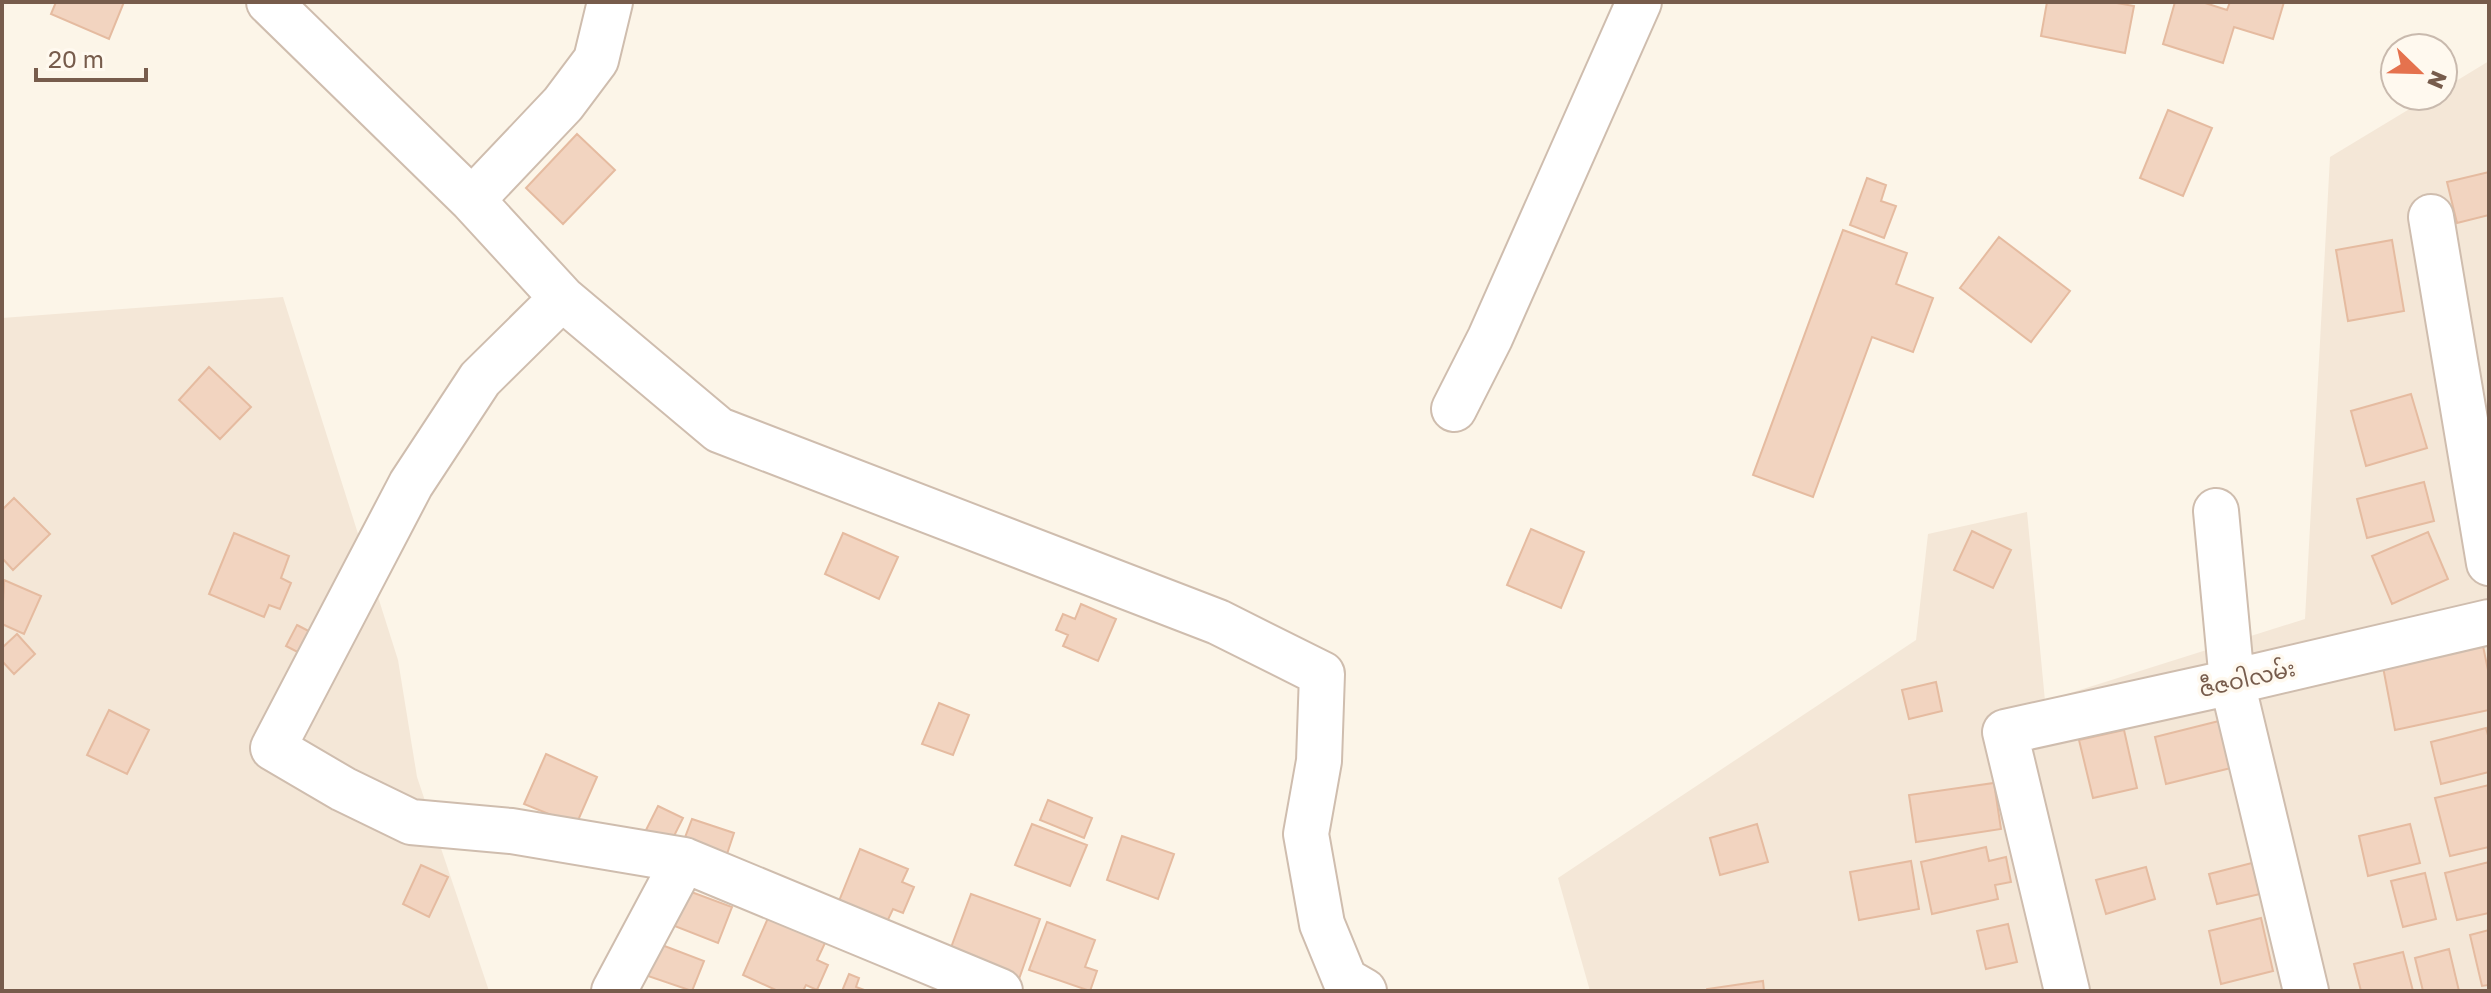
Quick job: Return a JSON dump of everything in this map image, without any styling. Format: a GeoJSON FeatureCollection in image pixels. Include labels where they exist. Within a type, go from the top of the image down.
{"type":"FeatureCollection","features":[{"type":"Feature","properties":{"kind":"street"},"geometry":{"type":"LineString","coordinates":[[269,2],[472,200],[562,298],[719,430],[1218,622],[1322,674],[1319,761],[1306,834],[1322,924],[1345,980],[1364,991]]}},
{"type":"Feature","properties":{"kind":"street"},"geometry":{"type":"LineString","coordinates":[[472,200],[563,104],[596,60],[610,2]]}},
{"type":"Feature","properties":{"kind":"street"},"geometry":{"type":"LineString","coordinates":[[1454,409],[1490,338],[1639,2]]}},
{"type":"Feature","properties":{"kind":"street"},"geometry":{"type":"LineString","coordinates":[[2431,217],[2489,563]]}},
{"type":"Feature","properties":{"kind":"street"},"geometry":{"type":"LineString","coordinates":[[562,298],[480,379],[411,484],[273,748],[343,789],[411,822],[511,831],[684,860],[1000,991]]}},
{"type":"Feature","properties":{"kind":"street"},"geometry":{"type":"LineString","coordinates":[[2216,511],[2232,682],[2306,991]]}},
{"type":"Feature","properties":{"kind":"street","name":"ဇီဇဝါလမ်း"},"geometry":{"type":"LineString","coordinates":[[2067,991],[2005,732],[2489,622]]}},
{"type":"Feature","properties":{"kind":"street"},"geometry":{"type":"LineString","coordinates":[[614,991],[684,860]]}},
{"type":"Feature","properties":{"kind":"shaded area"},"geometry":{"type":"Polygon","coordinates":[[[2489,61],[2489,991],[1590,991],[1558,878],[1916,640],[1928,534],[2027,512],[2045,701],[2305,619],[2330,157],[2405,112],[2459,112],[2459,79],[2489,61]]]}},
{"type":"Feature","properties":{"kind":"shaded area"},"geometry":{"type":"Polygon","coordinates":[[[283,297],[398,660],[417,777],[489,991],[2,991],[2,318],[283,297]]]}},
{"type":"Feature","properties":{"kind":"building"},"geometry":{"type":"Polygon","coordinates":[[[56,2],[124,2],[109,39],[51,14],[56,2]]]}},
{"type":"Feature","properties":{"kind":"building"},"geometry":{"type":"Polygon","coordinates":[[[2047,2],[2111,2],[2134,6],[2125,53],[2041,36],[2047,2]]]}},
{"type":"Feature","properties":{"kind":"building"},"geometry":{"type":"Polygon","coordinates":[[[2175,2],[2202,2],[2227,10],[2230,2],[2284,2],[2273,39],[2234,27],[2223,63],[2163,44],[2175,2]]]}},
{"type":"Feature","properties":{"kind":"building"},"geometry":{"type":"Polygon","coordinates":[[[2168,110],[2212,128],[2183,196],[2140,178],[2168,110]]]}},
{"type":"Feature","properties":{"kind":"building"},"geometry":{"type":"Polygon","coordinates":[[[577,134],[615,170],[563,224],[526,188],[577,134]]]}},
{"type":"Feature","properties":{"kind":"building"},"geometry":{"type":"Polygon","coordinates":[[[2489,172],[2489,215],[2457,223],[2447,182],[2489,172]]]}},
{"type":"Feature","properties":{"kind":"building"},"geometry":{"type":"Polygon","coordinates":[[[1867,178],[1886,185],[1881,201],[1896,206],[1884,238],[1850,225],[1867,178]]]}},
{"type":"Feature","properties":{"kind":"building"},"geometry":{"type":"Polygon","coordinates":[[[1843,230],[1907,253],[1896,284],[1933,298],[1913,352],[1872,337],[1813,497],[1753,475],[1843,230]]]}},
{"type":"Feature","properties":{"kind":"building"},"geometry":{"type":"Polygon","coordinates":[[[1999,237],[2070,291],[2031,342],[1960,288],[1999,237]]]}},
{"type":"Feature","properties":{"kind":"building"},"geometry":{"type":"Polygon","coordinates":[[[2392,240],[2404,311],[2348,321],[2336,250],[2392,240]]]}},
{"type":"Feature","properties":{"kind":"building"},"geometry":{"type":"Polygon","coordinates":[[[209,367],[251,407],[220,439],[179,400],[209,367]]]}},
{"type":"Feature","properties":{"kind":"building"},"geometry":{"type":"Polygon","coordinates":[[[2411,394],[2427,448],[2366,466],[2351,411],[2411,394]]]}},
{"type":"Feature","properties":{"kind":"building"},"geometry":{"type":"Polygon","coordinates":[[[2424,482],[2434,521],[2367,538],[2357,499],[2424,482]]]}},
{"type":"Feature","properties":{"kind":"building"},"geometry":{"type":"Polygon","coordinates":[[[14,498],[50,534],[13,570],[2,558],[2,510],[14,498]]]}},
{"type":"Feature","properties":{"kind":"building"},"geometry":{"type":"Polygon","coordinates":[[[1531,529],[1584,552],[1561,608],[1507,585],[1531,529]]]}},
{"type":"Feature","properties":{"kind":"building"},"geometry":{"type":"Polygon","coordinates":[[[1972,531],[2011,550],[1993,588],[1954,570],[1972,531]]]}},
{"type":"Feature","properties":{"kind":"building"},"geometry":{"type":"Polygon","coordinates":[[[2428,532],[2448,579],[2392,604],[2372,556],[2428,532]]]}},
{"type":"Feature","properties":{"kind":"building"},"geometry":{"type":"Polygon","coordinates":[[[234,533],[289,556],[281,578],[291,583],[280,609],[269,605],[264,617],[209,594],[234,533]]]}},
{"type":"Feature","properties":{"kind":"building"},"geometry":{"type":"Polygon","coordinates":[[[843,533],[898,557],[879,599],[825,574],[843,533]]]}},
{"type":"Feature","properties":{"kind":"building"},"geometry":{"type":"Polygon","coordinates":[[[4,580],[41,596],[24,634],[2,624],[4,580]]]}},
{"type":"Feature","properties":{"kind":"building"},"geometry":{"type":"Polygon","coordinates":[[[1081,604],[1116,619],[1098,661],[1063,646],[1068,635],[1056,630],[1063,614],[1075,619],[1081,604]]]}},
{"type":"Feature","properties":{"kind":"building"},"geometry":{"type":"Polygon","coordinates":[[[297,625],[322,638],[311,659],[286,646],[297,625]]]}},
{"type":"Feature","properties":{"kind":"building"},"geometry":{"type":"Polygon","coordinates":[[[17,634],[35,654],[14,674],[2,661],[2,648],[17,634]]]}},
{"type":"Feature","properties":{"kind":"building"},"geometry":{"type":"Polygon","coordinates":[[[2483,646],[2489,675],[2489,710],[2395,730],[2383,667],[2483,646]]]}},
{"type":"Feature","properties":{"kind":"building"},"geometry":{"type":"Polygon","coordinates":[[[1936,682],[1942,711],[1909,719],[1902,690],[1936,682]]]}},
{"type":"Feature","properties":{"kind":"building"},"geometry":{"type":"Polygon","coordinates":[[[939,703],[969,715],[953,755],[922,744],[939,703]]]}},
{"type":"Feature","properties":{"kind":"building"},"geometry":{"type":"Polygon","coordinates":[[[109,710],[149,730],[127,774],[87,755],[109,710]]]}},
{"type":"Feature","properties":{"kind":"building"},"geometry":{"type":"Polygon","coordinates":[[[2223,720],[2235,767],[2166,784],[2155,737],[2223,720]]]}},
{"type":"Feature","properties":{"kind":"building"},"geometry":{"type":"Polygon","coordinates":[[[2486,728],[2489,772],[2441,784],[2431,742],[2486,728]]]}},
{"type":"Feature","properties":{"kind":"building"},"geometry":{"type":"Polygon","coordinates":[[[2124,730],[2137,788],[2093,798],[2079,740],[2124,730]]]}},
{"type":"Feature","properties":{"kind":"building"},"geometry":{"type":"Polygon","coordinates":[[[546,754],[597,777],[576,825],[524,804],[546,754]]]}},
{"type":"Feature","properties":{"kind":"building"},"geometry":{"type":"Polygon","coordinates":[[[1994,783],[2001,829],[1916,842],[1909,795],[1994,783]]]}},
{"type":"Feature","properties":{"kind":"building"},"geometry":{"type":"Polygon","coordinates":[[[2489,785],[2489,847],[2450,856],[2435,798],[2489,785]]]}},
{"type":"Feature","properties":{"kind":"building"},"geometry":{"type":"Polygon","coordinates":[[[1048,800],[1092,818],[1084,838],[1040,820],[1048,800]]]}},
{"type":"Feature","properties":{"kind":"building"},"geometry":{"type":"Polygon","coordinates":[[[658,806],[683,818],[671,842],[646,830],[658,806]]]}},
{"type":"Feature","properties":{"kind":"building"},"geometry":{"type":"Polygon","coordinates":[[[692,819],[734,833],[724,863],[681,848],[692,819]]]}},
{"type":"Feature","properties":{"kind":"building"},"geometry":{"type":"Polygon","coordinates":[[[1032,824],[1087,845],[1070,886],[1015,865],[1032,824]]]}},
{"type":"Feature","properties":{"kind":"building"},"geometry":{"type":"Polygon","coordinates":[[[1757,824],[1768,862],[1720,875],[1710,838],[1757,824]]]}},
{"type":"Feature","properties":{"kind":"building"},"geometry":{"type":"Polygon","coordinates":[[[2410,824],[2420,863],[2368,876],[2359,836],[2410,824]]]}},
{"type":"Feature","properties":{"kind":"building"},"geometry":{"type":"Polygon","coordinates":[[[1122,836],[1174,854],[1158,899],[1107,880],[1122,836]]]}},
{"type":"Feature","properties":{"kind":"building"},"geometry":{"type":"Polygon","coordinates":[[[1986,847],[1989,861],[2006,857],[2011,882],[1995,885],[1998,899],[1932,914],[1921,862],[1986,847]]]}},
{"type":"Feature","properties":{"kind":"building"},"geometry":{"type":"Polygon","coordinates":[[[860,849],[908,869],[902,882],[914,887],[903,913],[893,909],[885,926],[837,906],[860,849]]]}},
{"type":"Feature","properties":{"kind":"building"},"geometry":{"type":"Polygon","coordinates":[[[1911,861],[1919,909],[1859,920],[1850,872],[1911,861]]]}},
{"type":"Feature","properties":{"kind":"building"},"geometry":{"type":"Polygon","coordinates":[[[2489,862],[2489,913],[2457,920],[2445,873],[2489,862]]]}},
{"type":"Feature","properties":{"kind":"building"},"geometry":{"type":"Polygon","coordinates":[[[2252,863],[2260,894],[2217,904],[2209,874],[2252,863]]]}},
{"type":"Feature","properties":{"kind":"building"},"geometry":{"type":"Polygon","coordinates":[[[421,865],[448,877],[429,917],[403,904],[421,865]]]}},
{"type":"Feature","properties":{"kind":"building"},"geometry":{"type":"Polygon","coordinates":[[[2146,867],[2155,899],[2106,914],[2096,880],[2146,867]]]}},
{"type":"Feature","properties":{"kind":"building"},"geometry":{"type":"Polygon","coordinates":[[[2425,873],[2436,919],[2403,927],[2391,881],[2425,873]]]}},
{"type":"Feature","properties":{"kind":"building"},"geometry":{"type":"Polygon","coordinates":[[[686,890],[732,907],[718,943],[672,925],[686,890]]]}},
{"type":"Feature","properties":{"kind":"building"},"geometry":{"type":"Polygon","coordinates":[[[971,894],[1040,919],[1019,979],[949,953],[971,894]]]}},
{"type":"Feature","properties":{"kind":"building"},"geometry":{"type":"Polygon","coordinates":[[[768,918],[825,943],[817,960],[828,965],[817,990],[806,985],[803,991],[778,991],[743,975],[768,918]]]}},
{"type":"Feature","properties":{"kind":"building"},"geometry":{"type":"Polygon","coordinates":[[[2261,918],[2273,971],[2221,984],[2209,931],[2261,918]]]}},
{"type":"Feature","properties":{"kind":"building"},"geometry":{"type":"Polygon","coordinates":[[[1047,922],[1095,940],[1085,967],[1097,971],[1090,991],[1029,970],[1047,922]]]}},
{"type":"Feature","properties":{"kind":"building"},"geometry":{"type":"Polygon","coordinates":[[[2008,924],[2017,962],[1986,969],[1977,931],[2008,924]]]}},
{"type":"Feature","properties":{"kind":"building"},"geometry":{"type":"Polygon","coordinates":[[[2489,930],[2489,985],[2482,986],[2470,935],[2489,930]]]}},
{"type":"Feature","properties":{"kind":"building"},"geometry":{"type":"Polygon","coordinates":[[[654,942],[704,961],[692,991],[642,974],[654,942]]]}},
{"type":"Feature","properties":{"kind":"building"},"geometry":{"type":"Polygon","coordinates":[[[2449,949],[2459,991],[2423,991],[2415,958],[2449,949]]]}},
{"type":"Feature","properties":{"kind":"building"},"geometry":{"type":"Polygon","coordinates":[[[2403,952],[2413,991],[2361,991],[2354,964],[2403,952]]]}},
{"type":"Feature","properties":{"kind":"building"},"geometry":{"type":"Polygon","coordinates":[[[849,974],[859,978],[856,987],[867,991],[842,991],[849,974]]]}},
{"type":"Feature","properties":{"kind":"building"},"geometry":{"type":"Polygon","coordinates":[[[1763,981],[1764,991],[1707,991],[1707,989],[1763,981]]]}}]}
